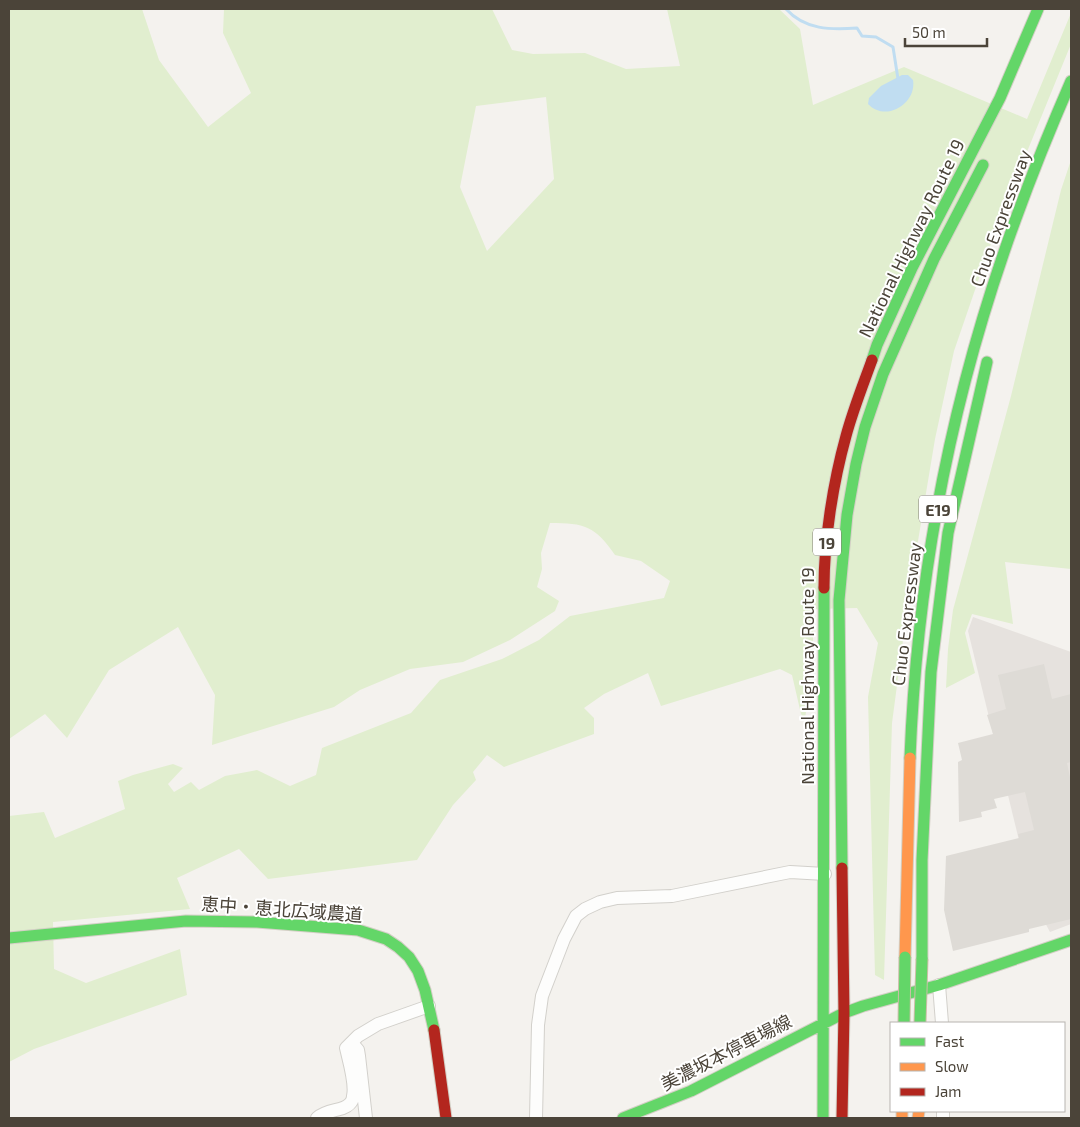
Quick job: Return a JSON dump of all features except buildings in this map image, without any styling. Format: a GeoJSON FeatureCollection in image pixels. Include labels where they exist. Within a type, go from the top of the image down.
{"type":"FeatureCollection","features":[{"type":"Feature","properties":{"kind":"main road","name":"National Highway Route 19"},"geometry":{"type":"LineString","coordinates":[[824,1118],[824,565],[835,484],[846,436],[881,336],[912,268],[1000,98],[1038,9]]}},
{"type":"Feature","properties":{"kind":"main road","name":"Chuo Expressway"},"geometry":{"type":"LineString","coordinates":[[904,1022],[910,752],[915,671],[923,596],[935,522],[963,392],[988,303],[1025,194],[1071,81]]}},
{"type":"Feature","properties":{"kind":"main road","name":"National Highway Route 19"},"geometry":{"type":"LineString","coordinates":[[842,1118],[844,1013],[839,600],[847,515],[865,427],[883,374],[934,259],[987,158]]}},
{"type":"Feature","properties":{"kind":"main road","name":"Chuo Expressway"},"geometry":{"type":"LineString","coordinates":[[920,1022],[922,860],[930,672],[948,533],[990,351]]}},
{"type":"Feature","properties":{"kind":"main road","name":"恵中・恵北広域農道"},"geometry":{"type":"LineString","coordinates":[[9,938],[184,921],[235,920],[369,932],[390,942],[408,957],[421,979],[429,1006],[437,1048],[446,1118]]}},
{"type":"Feature","properties":{"kind":"main road","name":"美濃坂本停車場線"},"geometry":{"type":"LineString","coordinates":[[623,1118],[691,1091],[844,1013],[939,985],[1071,940]]}},
{"type":"Feature","properties":{"kind":"street"},"geometry":{"type":"LineString","coordinates":[[536,1118],[538,1025],[542,996],[564,939],[576,916],[584,909],[600,902],[617,898],[672,896],[790,872],[825,874]]}},
{"type":"Feature","properties":{"kind":"street"},"geometry":{"type":"LineString","coordinates":[[939,985],[942,1022]]}},
{"type":"Feature","properties":{"kind":"street"},"geometry":{"type":"LineString","coordinates":[[317,1118],[347,1106],[352,1101],[354,1096],[353,1087],[346,1048],[367,1030],[378,1024],[429,1006]]}},
{"type":"Feature","properties":{"kind":"street"},"geometry":{"type":"LineString","coordinates":[[352,1043],[358,1050],[366,1118]]}},
{"type":"Feature","properties":{"kind":"shaded area"},"geometry":{"type":"Polygon","coordinates":[[[973,617],[1071,652],[1071,924],[1050,932],[1034,902],[968,631],[973,617]]]}},
{"type":"Feature","properties":{"kind":"green space"},"geometry":{"type":"Polygon","coordinates":[[[9,9],[142,9],[159,60],[208,127],[251,93],[223,33],[224,9],[492,9],[512,50],[533,54],[585,53],[626,69],[680,66],[667,9],[779,9],[800,29],[813,105],[904,67],[1027,119],[1071,13],[1071,44],[998,223],[954,351],[935,439],[909,595],[892,723],[884,980],[875,975],[868,697],[878,643],[857,608],[814,609],[812,668],[805,719],[801,714],[792,675],[780,669],[661,706],[648,673],[604,694],[584,708],[594,718],[594,734],[504,767],[487,755],[473,772],[476,780],[453,805],[417,860],[268,879],[239,849],[177,878],[190,909],[53,922],[54,969],[86,983],[180,949],[187,995],[34,1049],[9,1062],[9,816],[44,812],[55,838],[125,809],[118,781],[173,764],[183,768],[168,784],[174,792],[191,782],[199,790],[225,776],[257,770],[290,786],[316,775],[322,748],[411,713],[440,680],[502,659],[539,640],[570,616],[664,598],[670,581],[641,561],[615,555],[595,532],[581,525],[550,523],[541,553],[542,569],[537,587],[559,601],[555,611],[510,640],[463,662],[410,669],[360,690],[334,707],[212,745],[215,695],[178,627],[109,670],[67,738],[45,714],[9,739],[9,9]],[[546,97],[476,106],[460,187],[487,251],[554,179],[546,97]]]}},
{"type":"Feature","properties":{"kind":"green space"},"geometry":{"type":"Polygon","coordinates":[[[1071,160],[1071,569],[1005,562],[1013,624],[972,614],[965,633],[975,673],[946,688],[953,610],[1011,396],[1061,190],[1071,160]]]}},
{"type":"Feature","properties":{"kind":"water"},"geometry":{"type":"Polygon","coordinates":[[[902,75],[908,75],[913,80],[913,88],[905,103],[899,108],[883,112],[868,104],[869,98],[881,86],[902,75]]]}},
{"type":"Feature","properties":{"kind":"waterway"},"geometry":{"type":"LineString","coordinates":[[786,9],[793,16],[810,25],[838,29],[857,28],[862,36],[876,37],[893,47],[898,79]]}},
{"type":"Feature","properties":{"kind":"traffic: fast"},"geometry":{"type":"LineString","coordinates":[[872,360],[912,268],[1000,98],[1038,9]]}},
{"type":"Feature","properties":{"kind":"traffic: fast"},"geometry":{"type":"LineString","coordinates":[[910,758],[920,621],[930,553],[956,419],[973,352],[1015,221],[1071,81]]}},
{"type":"Feature","properties":{"kind":"traffic: fast"},"geometry":{"type":"LineString","coordinates":[[842,868],[839,600],[847,515],[856,464],[865,427],[883,374],[934,259],[983,165]]}},
{"type":"Feature","properties":{"kind":"traffic: fast"},"geometry":{"type":"LineString","coordinates":[[922,959],[922,860],[931,672],[948,533],[987,362]]}},
{"type":"Feature","properties":{"kind":"traffic: fast"},"geometry":{"type":"LineString","coordinates":[[823,1118],[824,588]]}},
{"type":"Feature","properties":{"kind":"traffic: fast"},"geometry":{"type":"LineString","coordinates":[[9,938],[186,921],[257,922],[358,930],[386,939],[409,957],[418,971],[425,990],[434,1030]]}},
{"type":"Feature","properties":{"kind":"traffic: fast"},"geometry":{"type":"LineString","coordinates":[[623,1118],[691,1091],[844,1013],[939,985],[1071,940]]}},
{"type":"Feature","properties":{"kind":"traffic: fast"},"geometry":{"type":"LineString","coordinates":[[904,1022],[905,957]]}},
{"type":"Feature","properties":{"kind":"traffic: fast"},"geometry":{"type":"LineString","coordinates":[[920,1022],[922,959]]}},
{"type":"Feature","properties":{"kind":"traffic: slow"},"geometry":{"type":"LineString","coordinates":[[905,957],[910,758]]}},
{"type":"Feature","properties":{"kind":"traffic: slow"},"geometry":{"type":"LineString","coordinates":[[902,1112],[902,1118]]}},
{"type":"Feature","properties":{"kind":"traffic: slow"},"geometry":{"type":"LineString","coordinates":[[918,1118],[919,1112]]}},
{"type":"Feature","properties":{"kind":"traffic: jam"},"geometry":{"type":"LineString","coordinates":[[824,588],[830,512],[837,473],[849,426],[872,360]]}},
{"type":"Feature","properties":{"kind":"traffic: jam"},"geometry":{"type":"LineString","coordinates":[[842,868],[844,1013],[842,1118]]}},
{"type":"Feature","properties":{"kind":"traffic: jam"},"geometry":{"type":"LineString","coordinates":[[434,1030],[446,1118]]}}]}
